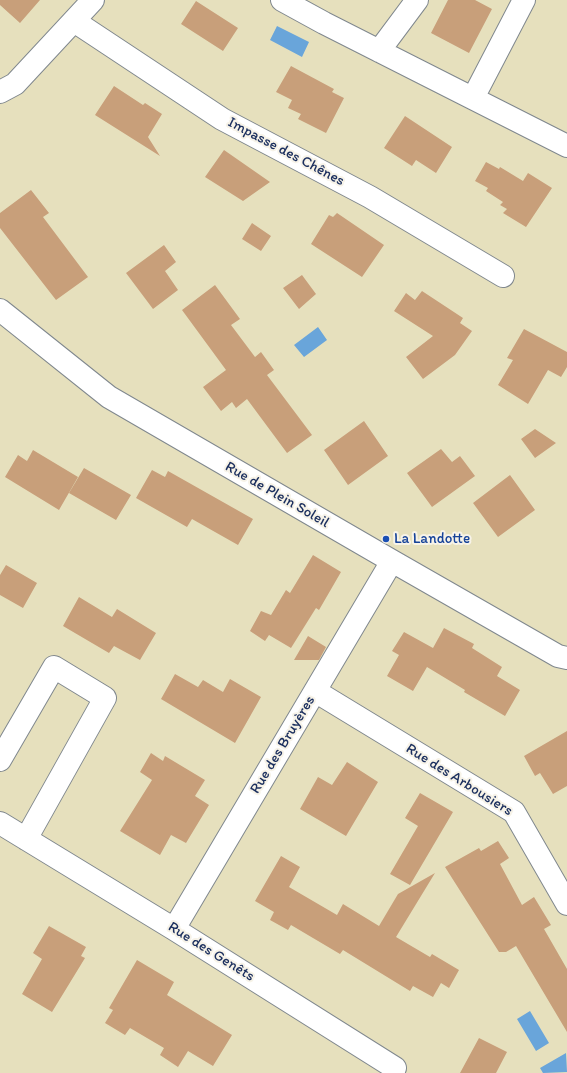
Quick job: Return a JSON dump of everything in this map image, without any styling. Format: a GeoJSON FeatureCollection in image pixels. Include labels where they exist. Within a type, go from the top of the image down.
{"type":"FeatureCollection","features":[{"type":"Feature","properties":{"kind":"street"},"geometry":{"type":"LineString","coordinates":[[0,92],[15,84],[93,0]]}},
{"type":"Feature","properties":{"kind":"street"},"geometry":{"type":"LineString","coordinates":[[282,0],[567,146]]}},
{"type":"Feature","properties":{"kind":"street"},"geometry":{"type":"LineString","coordinates":[[379,51],[417,0]]}},
{"type":"Feature","properties":{"kind":"street"},"geometry":{"type":"LineString","coordinates":[[473,98],[524,0]]}},
{"type":"Feature","properties":{"kind":"street","name":"Impasse des Chênes"},"geometry":{"type":"LineString","coordinates":[[74,21],[222,119],[370,196],[503,276]]}},
{"type":"Feature","properties":{"kind":"street","name":"Rue de Plein Soleil"},"geometry":{"type":"LineString","coordinates":[[0,310],[109,397],[392,562],[558,656],[567,658]]}},
{"type":"Feature","properties":{"kind":"street","name":"Rue des Bruyères"},"geometry":{"type":"LineString","coordinates":[[174,929],[392,562]]}},
{"type":"Feature","properties":{"kind":"street"},"geometry":{"type":"LineString","coordinates":[[0,760],[54,667],[105,698],[26,839]]}},
{"type":"Feature","properties":{"kind":"street","name":"Rue des Arbousiers"},"geometry":{"type":"LineString","coordinates":[[315,691],[514,812],[567,904]]}},
{"type":"Feature","properties":{"kind":"street","name":"Rue des Genêts"},"geometry":{"type":"LineString","coordinates":[[0,823],[174,929],[395,1068]]}},
{"type":"Feature","properties":{"kind":"water"},"geometry":{"type":"Polygon","coordinates":[[[277,26],[309,42],[302,57],[270,40],[277,26]]]}},
{"type":"Feature","properties":{"kind":"water"},"geometry":{"type":"Polygon","coordinates":[[[318,327],[327,340],[304,357],[294,345],[318,327]]]}},
{"type":"Feature","properties":{"kind":"water"},"geometry":{"type":"Polygon","coordinates":[[[530,1011],[549,1043],[536,1051],[517,1019],[530,1011]]]}},
{"type":"Feature","properties":{"kind":"water"},"geometry":{"type":"Polygon","coordinates":[[[566,1053],[567,1072],[543,1073],[540,1068],[566,1053]]]}},
{"type":"Feature","properties":{"kind":"building"},"geometry":{"type":"Polygon","coordinates":[[[0,0],[40,0],[20,23],[0,5],[0,0]]]}},
{"type":"Feature","properties":{"kind":"building"},"geometry":{"type":"Polygon","coordinates":[[[448,0],[475,0],[492,9],[469,53],[431,33],[448,0]]]}},
{"type":"Feature","properties":{"kind":"building"},"geometry":{"type":"Polygon","coordinates":[[[196,1],[238,28],[223,51],[181,24],[196,1]]]}},
{"type":"Feature","properties":{"kind":"building"},"geometry":{"type":"Polygon","coordinates":[[[291,66],[334,89],[332,92],[344,98],[326,133],[298,119],[301,114],[288,108],[292,100],[276,92],[291,66]]]}},
{"type":"Feature","properties":{"kind":"building"},"geometry":{"type":"Polygon","coordinates":[[[114,86],[143,105],[145,103],[162,114],[148,137],[160,156],[95,115],[114,86]]]}},
{"type":"Feature","properties":{"kind":"building"},"geometry":{"type":"Polygon","coordinates":[[[405,116],[452,147],[436,173],[416,160],[412,166],[384,148],[405,116]]]}},
{"type":"Feature","properties":{"kind":"building"},"geometry":{"type":"Polygon","coordinates":[[[224,150],[270,182],[243,201],[205,177],[224,150]]]}},
{"type":"Feature","properties":{"kind":"building"},"geometry":{"type":"Polygon","coordinates":[[[486,162],[499,169],[500,167],[523,181],[528,173],[552,188],[526,227],[503,213],[507,209],[500,205],[503,202],[486,191],[488,188],[475,181],[486,162]]]}},
{"type":"Feature","properties":{"kind":"building"},"geometry":{"type":"Polygon","coordinates":[[[31,190],[49,213],[43,217],[88,277],[56,300],[0,228],[0,213],[31,190]]]}},
{"type":"Feature","properties":{"kind":"building"},"geometry":{"type":"Polygon","coordinates":[[[337,213],[384,245],[362,277],[311,244],[329,215],[333,217],[337,213]]]}},
{"type":"Feature","properties":{"kind":"building"},"geometry":{"type":"Polygon","coordinates":[[[252,223],[271,236],[261,251],[242,239],[252,223]]]}},
{"type":"Feature","properties":{"kind":"building"},"geometry":{"type":"Polygon","coordinates":[[[164,245],[176,262],[165,271],[178,290],[153,309],[126,273],[164,245]]]}},
{"type":"Feature","properties":{"kind":"building"},"geometry":{"type":"Polygon","coordinates":[[[302,275],[316,294],[299,309],[283,288],[302,275]]]}},
{"type":"Feature","properties":{"kind":"building"},"geometry":{"type":"Polygon","coordinates":[[[215,285],[240,319],[231,325],[255,357],[261,352],[274,370],[267,375],[312,435],[287,453],[247,399],[236,408],[232,402],[221,411],[203,387],[226,370],[182,310],[215,285]]]}},
{"type":"Feature","properties":{"kind":"building"},"geometry":{"type":"Polygon","coordinates":[[[422,291],[463,318],[460,323],[472,331],[455,355],[423,379],[406,357],[433,336],[394,311],[406,293],[415,300],[422,291]]]}},
{"type":"Feature","properties":{"kind":"building"},"geometry":{"type":"Polygon","coordinates":[[[524,329],[567,352],[567,367],[561,377],[548,370],[528,404],[498,385],[513,360],[507,358],[524,329]]]}},
{"type":"Feature","properties":{"kind":"building"},"geometry":{"type":"Polygon","coordinates":[[[364,421],[388,456],[348,485],[324,450],[364,421]]]}},
{"type":"Feature","properties":{"kind":"building"},"geometry":{"type":"Polygon","coordinates":[[[535,429],[556,443],[535,458],[521,439],[535,429]]]}},
{"type":"Feature","properties":{"kind":"building"},"geometry":{"type":"Polygon","coordinates":[[[441,449],[452,462],[460,456],[475,476],[432,507],[407,473],[441,449]]]}},
{"type":"Feature","properties":{"kind":"building"},"geometry":{"type":"Polygon","coordinates":[[[33,450],[78,477],[59,510],[5,477],[18,455],[27,461],[33,450]]]}},
{"type":"Feature","properties":{"kind":"building"},"geometry":{"type":"Polygon","coordinates":[[[84,468],[131,495],[116,520],[69,493],[84,468]]]}},
{"type":"Feature","properties":{"kind":"building"},"geometry":{"type":"Polygon","coordinates":[[[152,470],[165,477],[168,471],[253,519],[238,545],[192,519],[187,527],[136,498],[152,470]]]}},
{"type":"Feature","properties":{"kind":"building"},"geometry":{"type":"Polygon","coordinates":[[[510,475],[535,510],[498,537],[473,503],[510,475]]]}},
{"type":"Feature","properties":{"kind":"building"},"geometry":{"type":"Polygon","coordinates":[[[313,555],[341,572],[319,610],[316,608],[291,648],[269,635],[265,641],[250,631],[261,611],[271,615],[286,590],[290,593],[313,555]]]}},
{"type":"Feature","properties":{"kind":"building"},"geometry":{"type":"Polygon","coordinates":[[[6,565],[37,583],[23,608],[0,595],[0,575],[6,565]]]}},
{"type":"Feature","properties":{"kind":"building"},"geometry":{"type":"Polygon","coordinates":[[[79,597],[112,617],[117,609],[156,633],[140,660],[114,646],[109,653],[63,626],[79,597]]]}},
{"type":"Feature","properties":{"kind":"building"},"geometry":{"type":"Polygon","coordinates":[[[444,628],[474,644],[472,648],[502,667],[497,676],[520,690],[505,716],[464,692],[465,690],[427,667],[413,691],[387,676],[399,655],[392,651],[404,632],[433,648],[444,628]]]}},
{"type":"Feature","properties":{"kind":"building"},"geometry":{"type":"Polygon","coordinates":[[[308,636],[326,647],[319,660],[294,660],[308,636]]]}},
{"type":"Feature","properties":{"kind":"building"},"geometry":{"type":"Polygon","coordinates":[[[175,674],[198,687],[203,680],[223,692],[230,679],[261,697],[235,743],[161,699],[175,674]]]}},
{"type":"Feature","properties":{"kind":"building"},"geometry":{"type":"Polygon","coordinates":[[[567,731],[567,786],[553,794],[540,773],[535,776],[524,756],[567,731]]]}},
{"type":"Feature","properties":{"kind":"building"},"geometry":{"type":"Polygon","coordinates":[[[151,753],[163,761],[165,756],[205,780],[195,796],[209,805],[186,843],[171,835],[160,855],[120,831],[152,780],[140,772],[151,753]]]}},
{"type":"Feature","properties":{"kind":"building"},"geometry":{"type":"Polygon","coordinates":[[[347,762],[378,782],[346,836],[300,809],[318,777],[332,785],[347,762]]]}},
{"type":"Feature","properties":{"kind":"building"},"geometry":{"type":"Polygon","coordinates":[[[420,793],[453,812],[410,885],[390,874],[418,826],[405,818],[420,793]]]}},
{"type":"Feature","properties":{"kind":"building"},"geometry":{"type":"Polygon","coordinates":[[[498,841],[509,858],[500,864],[522,905],[534,897],[551,925],[544,929],[567,969],[567,1032],[516,946],[506,952],[499,952],[445,867],[479,848],[481,851],[498,841]]]}},
{"type":"Feature","properties":{"kind":"building"},"geometry":{"type":"Polygon","coordinates":[[[281,856],[300,867],[289,887],[337,915],[343,904],[379,926],[398,894],[435,873],[396,937],[430,957],[432,954],[459,970],[449,988],[441,983],[433,997],[413,986],[410,991],[343,950],[340,954],[291,925],[288,930],[270,920],[274,912],[255,901],[281,856]]]}},
{"type":"Feature","properties":{"kind":"building"},"geometry":{"type":"Polygon","coordinates":[[[49,926],[86,947],[81,956],[85,958],[52,1012],[22,994],[42,959],[33,953],[49,926]]]}},
{"type":"Feature","properties":{"kind":"building"},"geometry":{"type":"Polygon","coordinates":[[[137,960],[174,982],[167,995],[232,1035],[213,1066],[188,1051],[178,1067],[160,1055],[164,1048],[130,1028],[125,1035],[105,1023],[113,1010],[109,1008],[137,960]]]}},
{"type":"Feature","properties":{"kind":"building"},"geometry":{"type":"Polygon","coordinates":[[[479,1038],[507,1052],[496,1073],[460,1073],[479,1038]]]}},
{"type":"Feature","properties":{"kind":"place","name":"La Landotte"},"geometry":{"type":"Point","coordinates":[386,539]}}]}
